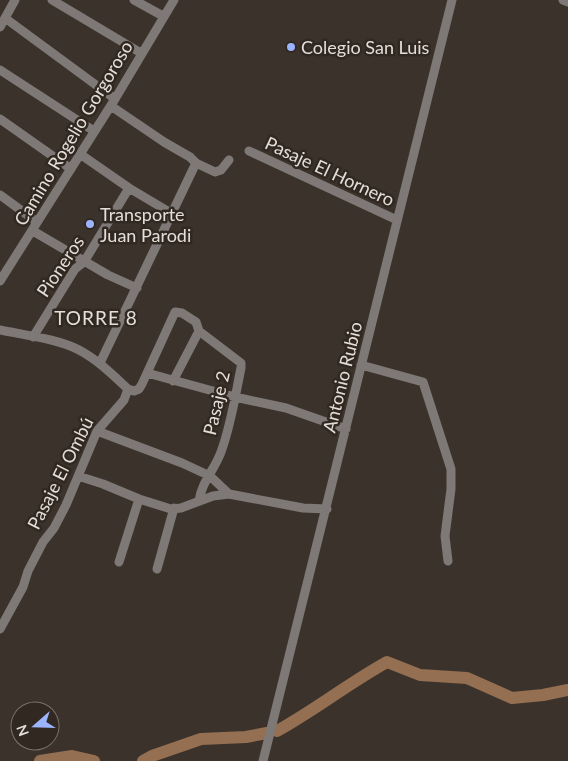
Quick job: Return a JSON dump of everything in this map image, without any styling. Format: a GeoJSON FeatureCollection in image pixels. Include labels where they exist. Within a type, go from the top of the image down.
{"type":"FeatureCollection","features":[{"type":"Feature","properties":{"kind":"street"},"geometry":{"type":"LineString","coordinates":[[0,27],[15,0]]}},
{"type":"Feature","properties":{"kind":"street"},"geometry":{"type":"LineString","coordinates":[[52,0],[141,54]]}},
{"type":"Feature","properties":{"kind":"street"},"geometry":{"type":"LineString","coordinates":[[134,0],[163,16]]}},
{"type":"Feature","properties":{"kind":"street","name":"Camino Rogelio Gorgoroso"},"geometry":{"type":"LineString","coordinates":[[0,282],[113,102],[174,0]]}},
{"type":"Feature","properties":{"kind":"street","name":"Antonio Rubio"},"geometry":{"type":"LineString","coordinates":[[263,761],[452,0]]}},
{"type":"Feature","properties":{"kind":"street"},"geometry":{"type":"LineString","coordinates":[[563,0],[568,2]]}},
{"type":"Feature","properties":{"kind":"street"},"geometry":{"type":"LineString","coordinates":[[5,18],[164,142],[190,157],[196,163],[219,172],[229,160]]}},
{"type":"Feature","properties":{"kind":"street"},"geometry":{"type":"LineString","coordinates":[[0,70],[94,131]]}},
{"type":"Feature","properties":{"kind":"street"},"geometry":{"type":"LineString","coordinates":[[0,119],[71,168]]}},
{"type":"Feature","properties":{"kind":"street","name":"Pasaje El Hornero"},"geometry":{"type":"LineString","coordinates":[[249,152],[398,220]]}},
{"type":"Feature","properties":{"kind":"street"},"geometry":{"type":"LineString","coordinates":[[80,154],[129,188],[171,213]]}},
{"type":"Feature","properties":{"kind":"street"},"geometry":{"type":"LineString","coordinates":[[100,363],[196,163]]}},
{"type":"Feature","properties":{"kind":"street","name":"Pioneros"},"geometry":{"type":"LineString","coordinates":[[33,337],[75,269],[84,262],[129,188]]}},
{"type":"Feature","properties":{"kind":"street"},"geometry":{"type":"LineString","coordinates":[[0,195],[37,222]]}},
{"type":"Feature","properties":{"kind":"street"},"geometry":{"type":"LineString","coordinates":[[33,231],[84,262],[137,288]]}},
{"type":"Feature","properties":{"kind":"street","name":"Pasaje 2"},"geometry":{"type":"LineString","coordinates":[[147,373],[174,312],[182,313],[196,322],[199,331],[241,363],[230,427],[210,476],[200,491],[199,501]]}},
{"type":"Feature","properties":{"kind":"street"},"geometry":{"type":"LineString","coordinates":[[0,330],[71,347],[100,363],[128,389],[134,391],[139,389],[147,373],[235,397],[301,412],[346,429]]}},
{"type":"Feature","properties":{"kind":"street"},"geometry":{"type":"LineString","coordinates":[[173,381],[199,331]]}},
{"type":"Feature","properties":{"kind":"street"},"geometry":{"type":"LineString","coordinates":[[361,365],[423,382],[451,469],[452,489],[444,536],[448,561]]}},
{"type":"Feature","properties":{"kind":"street","name":"Pasaje El Ombú"},"geometry":{"type":"LineString","coordinates":[[0,629],[23,587],[28,571],[43,542],[54,528],[66,505],[96,431],[124,400],[128,389]]}},
{"type":"Feature","properties":{"kind":"street"},"geometry":{"type":"LineString","coordinates":[[96,431],[210,476],[229,494]]}},
{"type":"Feature","properties":{"kind":"street"},"geometry":{"type":"LineString","coordinates":[[78,476],[139,499],[174,508],[213,496],[229,494],[303,508],[327,509]]}},
{"type":"Feature","properties":{"kind":"street"},"geometry":{"type":"LineString","coordinates":[[119,562],[139,499]]}},
{"type":"Feature","properties":{"kind":"street"},"geometry":{"type":"LineString","coordinates":[[157,569],[174,508]]}},
{"type":"Feature","properties":{"kind":"waterway"},"geometry":{"type":"LineString","coordinates":[[277,731],[387,662],[420,675],[467,678],[512,698],[568,690]]}},
{"type":"Feature","properties":{"kind":"waterway"},"geometry":{"type":"LineString","coordinates":[[143,761],[201,739],[246,737],[267,733]]}},
{"type":"Feature","properties":{"kind":"waterway"},"geometry":{"type":"LineString","coordinates":[[40,761],[72,756],[94,761]]}},
{"type":"Feature","properties":{"kind":"place","name":"Colegio San Luis"},"geometry":{"type":"Point","coordinates":[291,47]}},
{"type":"Feature","properties":{"kind":"place","name":"Transporte Juan Parodi"},"geometry":{"type":"Point","coordinates":[90,224]}},
{"type":"Feature","properties":{"kind":"district","name":"TORRE 8"},"geometry":{"type":"Point","coordinates":[96,317]}}]}
